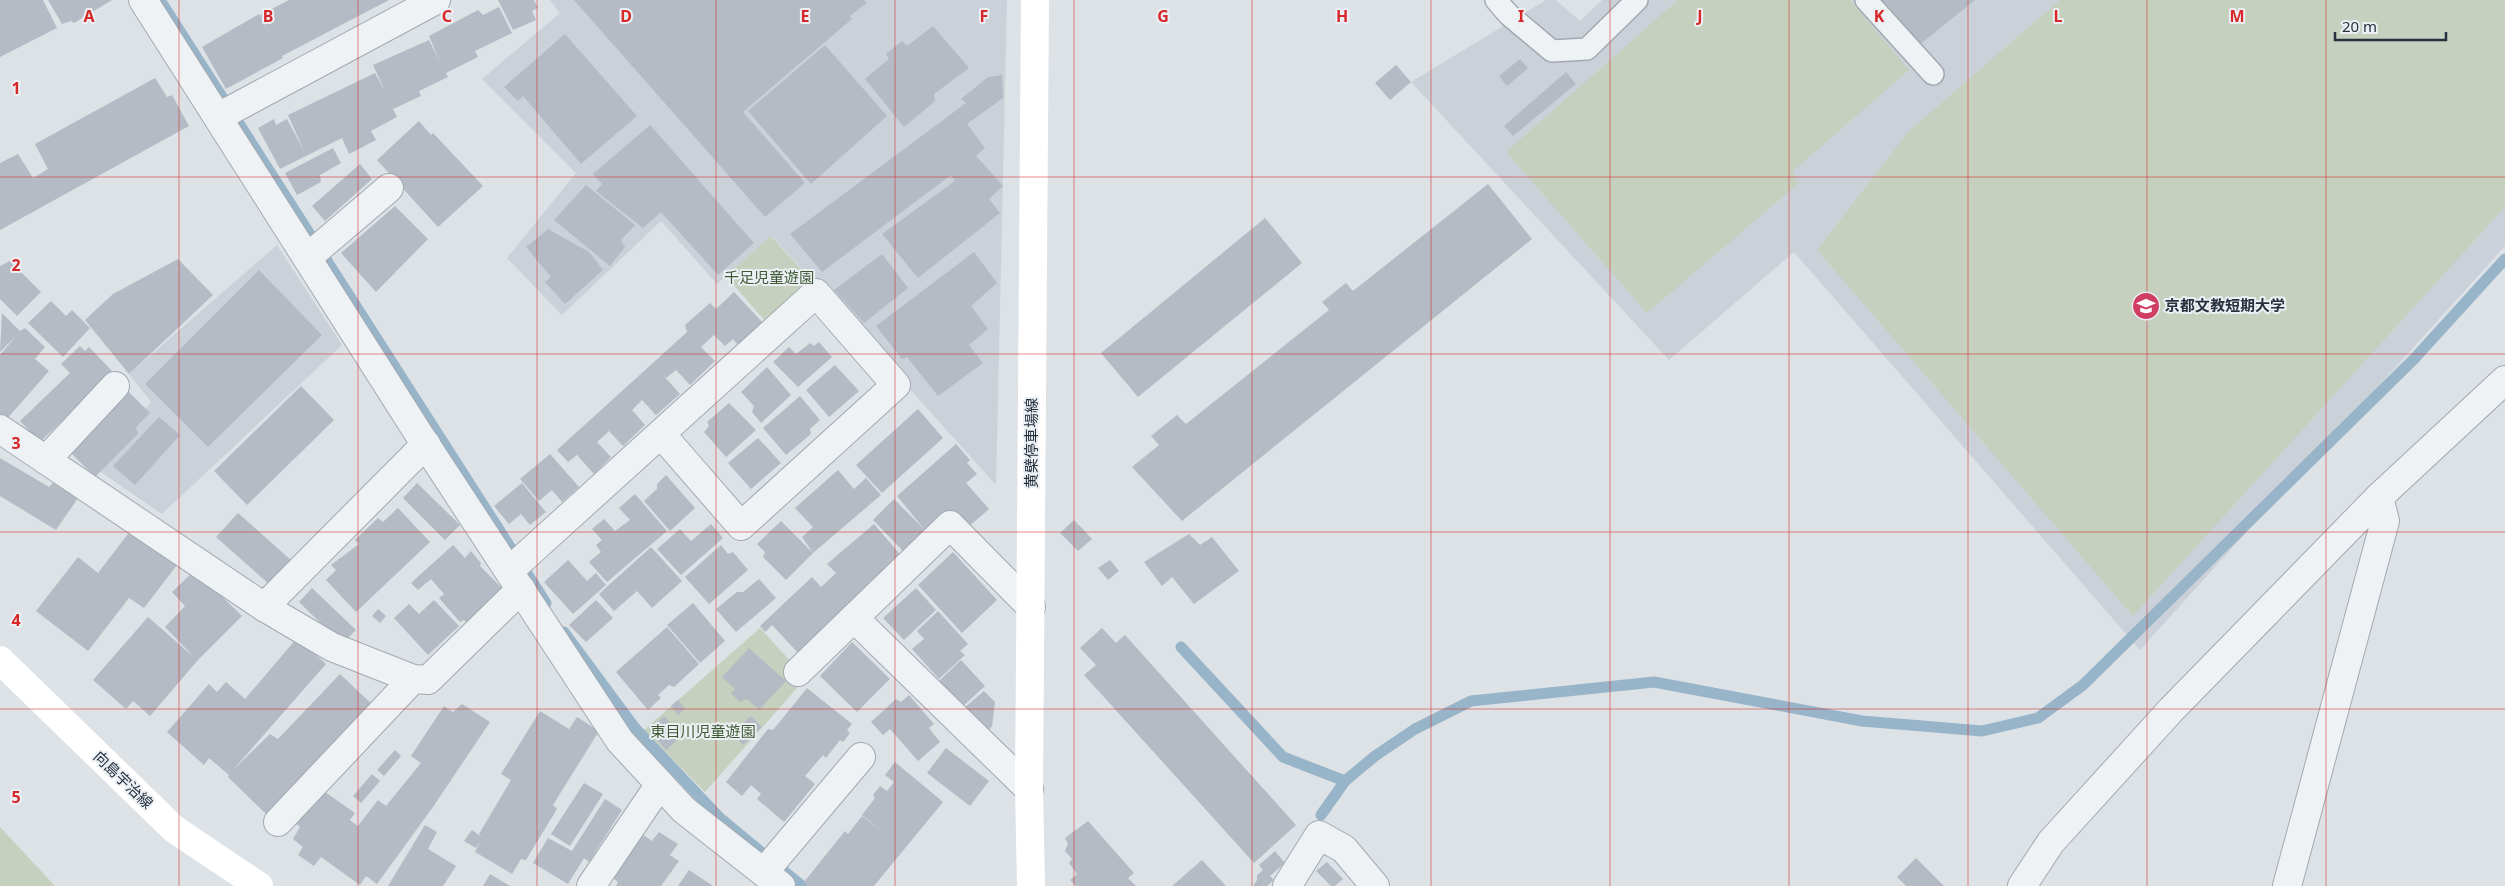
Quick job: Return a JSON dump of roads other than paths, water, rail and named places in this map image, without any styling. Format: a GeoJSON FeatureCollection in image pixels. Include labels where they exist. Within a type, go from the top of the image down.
{"type":"FeatureCollection","features":[{"type":"Feature","properties":{"kind":"main road","name":"黄檗停車場線"},"geometry":{"type":"LineString","coordinates":[[1033,883],[1029,789],[1032,607],[1035,0]]}},
{"type":"Feature","properties":{"kind":"main road","name":"向島宇治線"},"geometry":{"type":"LineString","coordinates":[[0,660],[174,830],[259,886]]}},
{"type":"Feature","properties":{"kind":"street"},"geometry":{"type":"LineString","coordinates":[[143,0],[219,116],[426,444],[620,741],[684,810],[770,876],[789,842],[861,757]]}},
{"type":"Feature","properties":{"kind":"street"},"geometry":{"type":"LineString","coordinates":[[219,116],[436,0]]}},
{"type":"Feature","properties":{"kind":"street"},"geometry":{"type":"LineString","coordinates":[[308,257],[389,188]]}},
{"type":"Feature","properties":{"kind":"street"},"geometry":{"type":"LineString","coordinates":[[0,429],[264,607],[332,648],[413,680],[428,680],[514,577],[538,545],[816,294],[896,385],[741,526],[661,434]]}},
{"type":"Feature","properties":{"kind":"street"},"geometry":{"type":"LineString","coordinates":[[2022,886],[2051,842],[2171,710],[2379,497],[2505,380]]}},
{"type":"Feature","properties":{"kind":"street"},"geometry":{"type":"LineString","coordinates":[[46,460],[115,386]]}},
{"type":"Feature","properties":{"kind":"street"},"geometry":{"type":"LineString","coordinates":[[264,607],[426,444]]}},
{"type":"Feature","properties":{"kind":"street"},"geometry":{"type":"LineString","coordinates":[[2287,886],[2385,521],[2379,497]]}},
{"type":"Feature","properties":{"kind":"street"},"geometry":{"type":"LineString","coordinates":[[798,672],[950,525],[1032,607]]}},
{"type":"Feature","properties":{"kind":"street"},"geometry":{"type":"LineString","coordinates":[[854,618],[1029,789]]}},
{"type":"Feature","properties":{"kind":"street"},"geometry":{"type":"LineString","coordinates":[[278,822],[413,680]]}},
{"type":"Feature","properties":{"kind":"street"},"geometry":{"type":"LineString","coordinates":[[591,886],[660,784]]}},
{"type":"Feature","properties":{"kind":"street"},"geometry":{"type":"LineString","coordinates":[[1287,886],[1319,835],[1344,849],[1375,886]]}},
{"type":"Feature","properties":{"kind":"lane"},"geometry":{"type":"LineString","coordinates":[[1496,0],[1509,15],[1552,51],[1588,49],[1637,0]]}},
{"type":"Feature","properties":{"kind":"lane"},"geometry":{"type":"LineString","coordinates":[[1866,0],[1933,74]]}},
{"type":"Feature","properties":{"kind":"waterway"},"geometry":{"type":"LineString","coordinates":[[160,0],[546,603]]}},
{"type":"Feature","properties":{"kind":"waterway"},"geometry":{"type":"LineString","coordinates":[[1181,647],[1283,757],[1345,781],[1375,756],[1415,729],[1471,701],[1654,682],[1862,721],[1982,731],[2038,718],[2083,685],[2414,359],[2505,259]]}},
{"type":"Feature","properties":{"kind":"waterway"},"geometry":{"type":"LineString","coordinates":[[564,632],[635,728],[720,818],[802,886]]}},
{"type":"Feature","properties":{"kind":"waterway"},"geometry":{"type":"LineString","coordinates":[[1321,815],[1345,781]]}},
{"type":"Feature","properties":{"kind":"place","name":"京都文教短期大学"},"geometry":{"type":"Point","coordinates":[2146,306]}},
{"type":"Feature","properties":{"kind":"park label","name":"千足児童遊園"},"geometry":{"type":"Point","coordinates":[769,278]}},
{"type":"Feature","properties":{"kind":"park label","name":"東目川児童遊園"},"geometry":{"type":"Point","coordinates":[703,732]}}]}
